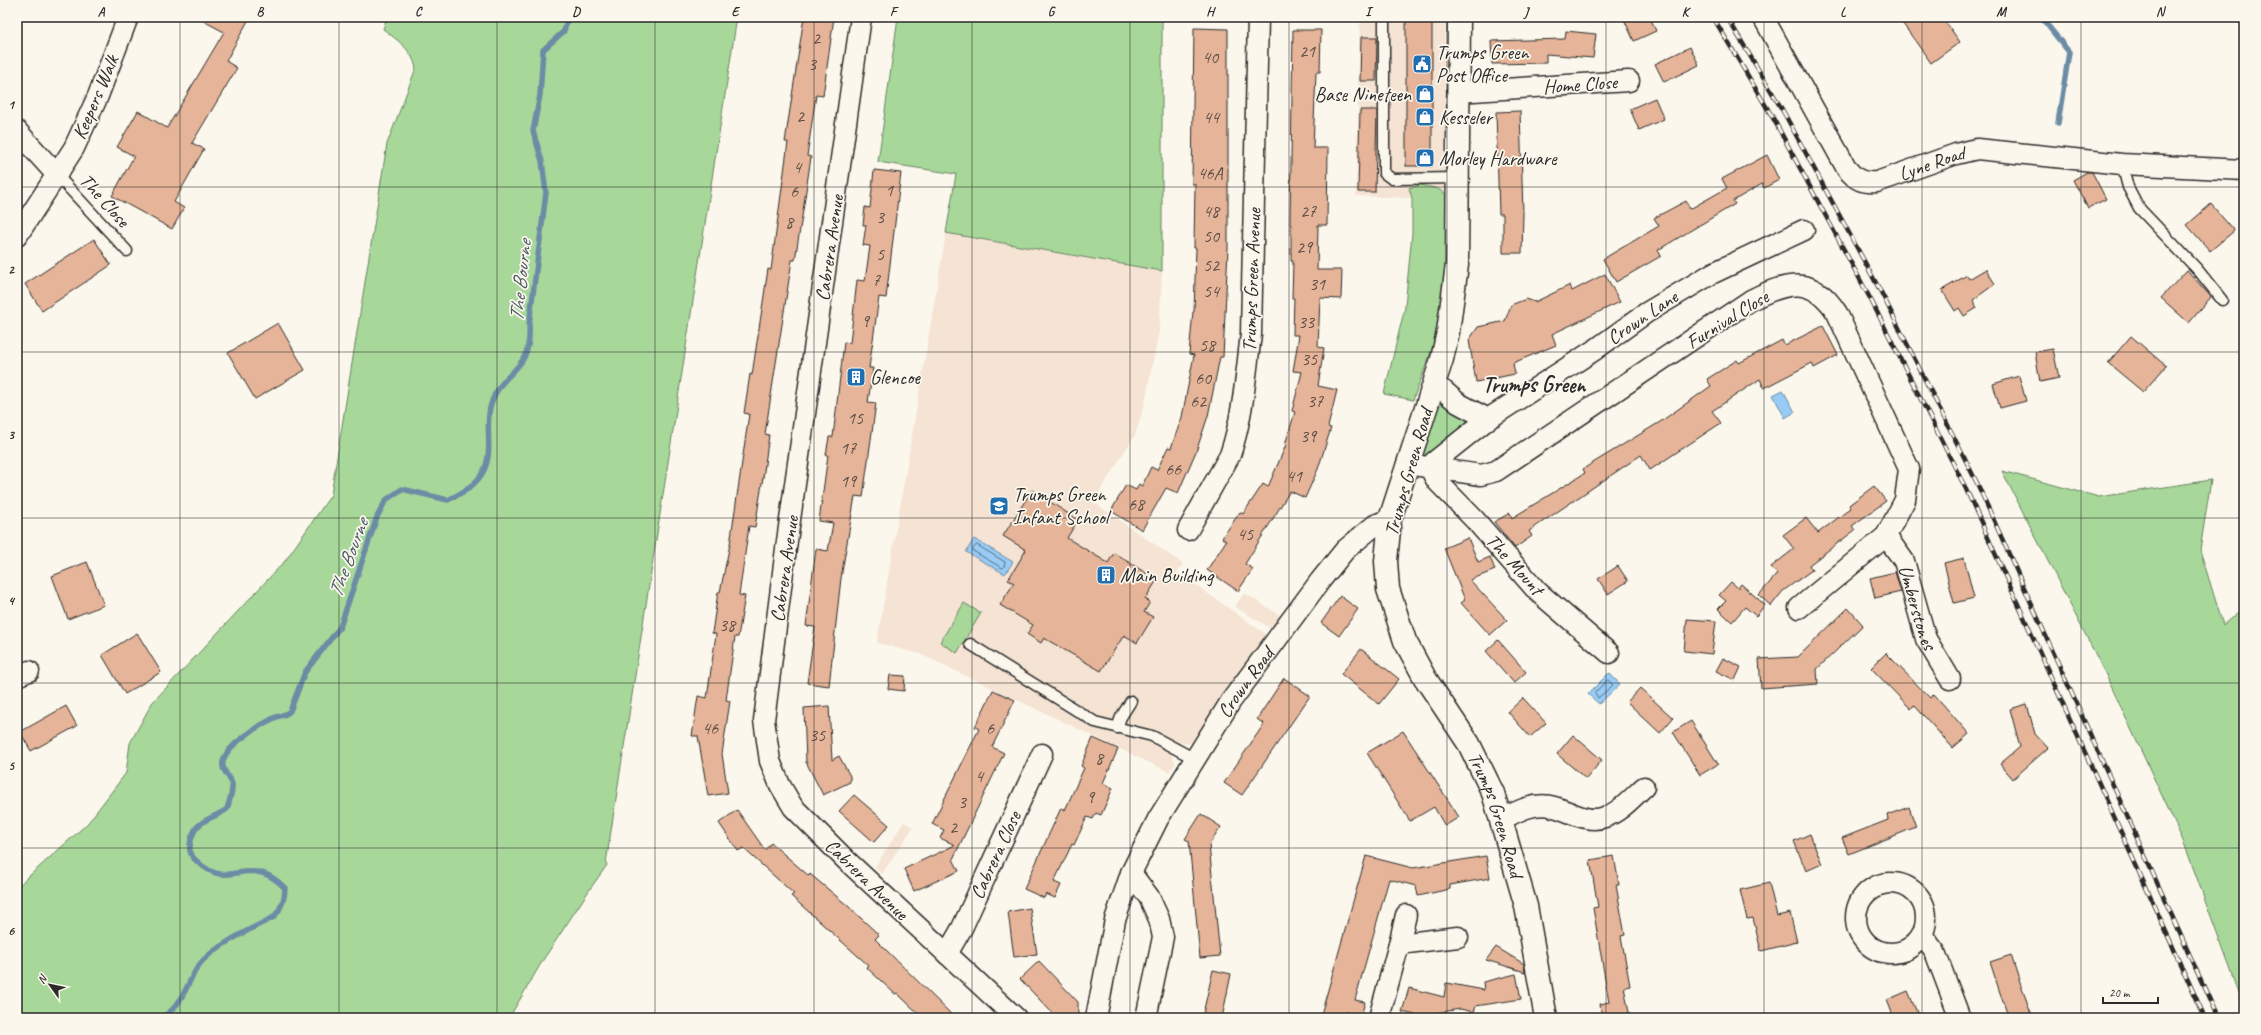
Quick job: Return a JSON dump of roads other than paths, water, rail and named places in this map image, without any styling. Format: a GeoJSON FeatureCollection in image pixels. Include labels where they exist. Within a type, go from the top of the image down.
{"type":"FeatureCollection","features":[{"type":"Feature","properties":{"kind":"street","name":"Keepers Walk"},"geometry":{"type":"LineString","coordinates":[[17,236],[74,148],[84,127],[128,17]]}},
{"type":"Feature","properties":{"kind":"street","name":"Trumps Green Avenue"},"geometry":{"type":"LineString","coordinates":[[1188,530],[1230,455],[1234,442],[1246,377],[1251,334],[1258,17]]}},
{"type":"Feature","properties":{"kind":"street","name":"Trumps Green Road"},"geometry":{"type":"LineString","coordinates":[[1458,17],[1457,265],[1448,332],[1433,387],[1390,519],[1386,562],[1388,589],[1403,634],[1425,678],[1481,767],[1493,793],[1526,906],[1546,1018]]}},
{"type":"Feature","properties":{"kind":"street","name":"Lyne Road"},"geometry":{"type":"LineString","coordinates":[[1763,17],[1847,169],[1855,178],[1864,183],[1876,182],[1956,154],[1977,149],[2122,164],[2244,170]]}},
{"type":"Feature","properties":{"kind":"street","name":"Cabrera Avenue"},"geometry":{"type":"LineString","coordinates":[[861,20],[787,541],[764,720],[766,740],[770,760],[793,807],[1016,1018]]}},
{"type":"Feature","properties":{"kind":"street","name":"Home Close"},"geometry":{"type":"LineString","coordinates":[[1458,92],[1629,81]]}},
{"type":"Feature","properties":{"kind":"street"},"geometry":{"type":"LineString","coordinates":[[17,131],[56,174]]}},
{"type":"Feature","properties":{"kind":"street","name":"Crown Lane"},"geometry":{"type":"LineString","coordinates":[[1433,466],[1438,458],[1488,419],[1596,349],[1646,312],[1693,284],[1804,230]]}},
{"type":"Feature","properties":{"kind":"street","name":"Furnival Close"},"geometry":{"type":"LineString","coordinates":[[1407,464],[1433,466],[1456,472],[1481,475],[1496,471],[1751,300],[1770,290],[1786,286],[1808,287],[1819,291],[1829,300],[1837,312],[1909,469],[1906,500],[1886,536],[1799,608]]}},
{"type":"Feature","properties":{"kind":"street"},"geometry":{"type":"LineString","coordinates":[[1433,387],[1444,391],[1458,403],[1488,419]]}},
{"type":"Feature","properties":{"kind":"street","name":"The Mount"},"geometry":{"type":"LineString","coordinates":[[1433,466],[1433,474],[1436,481],[1475,520],[1538,592],[1609,653]]}},
{"type":"Feature","properties":{"kind":"street","name":"Crown Road"},"geometry":{"type":"LineString","coordinates":[[1096,1018],[1115,920],[1131,873],[1158,819],[1231,701],[1344,550],[1375,525],[1390,519]]}},
{"type":"Feature","properties":{"kind":"street","name":"Umberstones"},"geometry":{"type":"LineString","coordinates":[[1886,536],[1904,561],[1926,639],[1950,680]]}},
{"type":"Feature","properties":{"kind":"street","name":"Cabrera Close"},"geometry":{"type":"LineString","coordinates":[[947,954],[962,928],[1042,754]]}},
{"type":"Feature","properties":{"kind":"street"},"geometry":{"type":"LineString","coordinates":[[1501,820],[1527,807],[1542,806],[1553,806],[1584,818],[1604,818],[1617,810],[1644,787]]}},
{"type":"Feature","properties":{"kind":"street"},"geometry":{"type":"LineString","coordinates":[[1131,873],[1148,897],[1159,919],[1163,937],[1146,1018]]}},
{"type":"Feature","properties":{"kind":"street"},"geometry":{"type":"LineString","coordinates":[[1379,1018],[1406,915]]}},
{"type":"Feature","properties":{"kind":"street"},"geometry":{"type":"LineString","coordinates":[[1922,935],[1935,952],[1960,1018]]}},
{"type":"Feature","properties":{"kind":"street"},"geometry":{"type":"LineString","coordinates":[[1399,944],[1458,938]]}},
{"type":"Feature","properties":{"kind":"lane"},"geometry":{"type":"LineString","coordinates":[[1384,17],[1384,173],[1392,179],[1457,178]]}},
{"type":"Feature","properties":{"kind":"lane"},"geometry":{"type":"LineString","coordinates":[[2122,164],[2128,187],[2139,208],[2198,270],[2222,300]]}},
{"type":"Feature","properties":{"kind":"lane","name":"The Close"},"geometry":{"type":"LineString","coordinates":[[56,174],[127,251]]}},
{"type":"Feature","properties":{"kind":"lane"},"geometry":{"type":"LineString","coordinates":[[970,644],[1031,680],[1070,708],[1095,722],[1152,736],[1194,759]]}},
{"type":"Feature","properties":{"kind":"lane"},"geometry":{"type":"LineString","coordinates":[[1116,728],[1131,701]]}},
{"type":"Feature","properties":{"kind":"water"},"geometry":{"type":"Polygon","coordinates":[[[1783,390],[1795,412],[1785,418],[1773,395],[1783,390]]]}},
{"type":"Feature","properties":{"kind":"water"},"geometry":{"type":"Polygon","coordinates":[[[974,539],[1013,562],[1005,574],[966,552],[974,539]]]}},
{"type":"Feature","properties":{"kind":"water"},"geometry":{"type":"Polygon","coordinates":[[[1609,673],[1620,684],[1599,704],[1588,694],[1609,673]]]}},
{"type":"Feature","properties":{"kind":"waterway","name":"The Bourne"},"geometry":{"type":"LineString","coordinates":[[159,1018],[173,1009],[183,995],[194,972],[205,958],[213,951],[234,938],[274,917],[279,911],[283,900],[285,888],[269,875],[253,872],[230,874],[216,873],[208,870],[193,858],[190,848],[196,828],[201,823],[227,809],[231,797],[232,784],[223,768],[225,756],[236,743],[252,731],[274,718],[284,715],[290,711],[305,672],[340,627],[377,517],[386,500],[402,489],[448,500],[473,484],[484,470],[487,462],[489,445],[488,420],[491,404],[502,383],[521,362],[526,353],[529,341],[529,325],[546,193],[542,161],[533,131],[540,95],[543,50],[564,31],[568,17]]}},
{"type":"Feature","properties":{"kind":"waterway"},"geometry":{"type":"LineString","coordinates":[[2041,17],[2069,52],[2058,123]]}},
{"type":"Feature","properties":{"kind":"railway"},"geometry":{"type":"LineString","coordinates":[[1713,17],[1773,118],[1871,300],[1966,489],[2205,1018]]}},
{"type":"Feature","properties":{"kind":"railway"},"geometry":{"type":"LineString","coordinates":[[1727,17],[1783,111],[1882,294],[1977,483],[2218,1018]]}},
{"type":"Feature","properties":{"kind":"place","name":"Trumps Green Post Office"},"geometry":{"type":"Point","coordinates":[1422,64]}},
{"type":"Feature","properties":{"kind":"place","name":"Base Nineteen"},"geometry":{"type":"Point","coordinates":[1425,94]}},
{"type":"Feature","properties":{"kind":"place","name":"Kesseler"},"geometry":{"type":"Point","coordinates":[1425,117]}},
{"type":"Feature","properties":{"kind":"place","name":"Morley Hardware"},"geometry":{"type":"Point","coordinates":[1425,158]}},
{"type":"Feature","properties":{"kind":"place","name":"Glencoe"},"geometry":{"type":"Point","coordinates":[856,377]}},
{"type":"Feature","properties":{"kind":"place","name":"Trumps Green Infant School"},"geometry":{"type":"Point","coordinates":[999,506]}},
{"type":"Feature","properties":{"kind":"place","name":"Main Building"},"geometry":{"type":"Point","coordinates":[1106,575]}},
{"type":"Feature","properties":{"kind":"district","name":"Trumps Green"},"geometry":{"type":"Point","coordinates":[1534,384]}}]}
